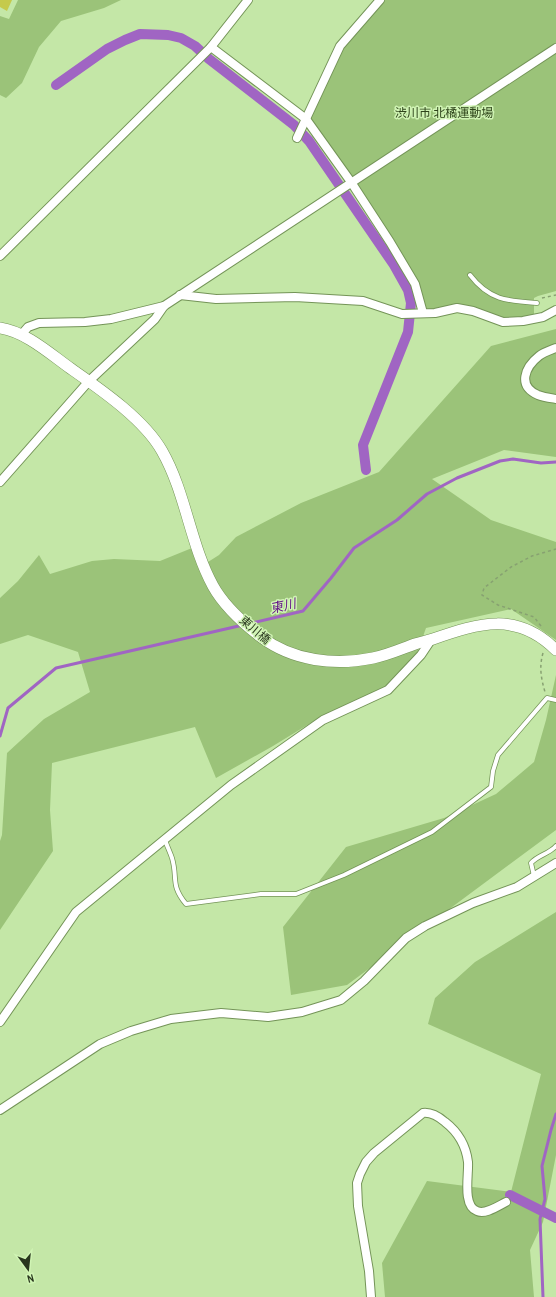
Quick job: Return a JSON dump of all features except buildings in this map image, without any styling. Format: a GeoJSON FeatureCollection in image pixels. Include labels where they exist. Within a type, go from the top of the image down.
{"type":"FeatureCollection","features":[{"type":"Feature","properties":{"kind":"street"},"geometry":{"type":"LineString","coordinates":[[0,256],[212,47],[248,0]]}},
{"type":"Feature","properties":{"kind":"street"},"geometry":{"type":"LineString","coordinates":[[297,138],[340,46],[380,0]]}},
{"type":"Feature","properties":{"kind":"street"},"geometry":{"type":"LineString","coordinates":[[212,47],[306,120],[390,242],[415,284],[421,314]]}},
{"type":"Feature","properties":{"kind":"street"},"geometry":{"type":"LineString","coordinates":[[21,335],[28,328],[39,323],[85,322],[111,319],[164,306],[556,48]]}},
{"type":"Feature","properties":{"kind":"street"},"geometry":{"type":"LineString","coordinates":[[180,295],[216,299],[295,297],[363,301],[402,314],[435,313],[457,308],[473,311],[502,322],[523,321],[543,317],[556,310]]}},
{"type":"Feature","properties":{"kind":"street"},"geometry":{"type":"LineString","coordinates":[[0,482],[89,381],[155,319],[164,306]]}},
{"type":"Feature","properties":{"kind":"street","name":"東川橋"},"geometry":{"type":"LineString","coordinates":[[0,328],[21,335],[89,381],[130,413],[149,432],[162,451],[170,467],[200,556],[214,587],[232,611],[273,646],[307,658],[323,661],[355,661],[374,658],[431,640],[462,628],[495,624],[512,625],[529,630],[539,635],[556,650]]}},
{"type":"Feature","properties":{"kind":"street"},"geometry":{"type":"LineString","coordinates":[[556,348],[540,355],[528,366],[524,378],[527,387],[537,395],[556,399]]}},
{"type":"Feature","properties":{"kind":"street"},"geometry":{"type":"LineString","coordinates":[[0,1022],[76,912],[231,785],[323,720],[388,690],[421,655],[431,640]]}},
{"type":"Feature","properties":{"kind":"street"},"geometry":{"type":"LineString","coordinates":[[0,1110],[100,1044],[131,1031],[171,1019],[222,1013],[268,1017],[302,1012],[341,1000],[364,981],[406,938],[425,926],[474,903],[517,887],[556,863]]}},
{"type":"Feature","properties":{"kind":"street"},"geometry":{"type":"LineString","coordinates":[[371,1297],[369,1271],[358,1206],[358,1183],[360,1174],[366,1162],[374,1153],[423,1113],[428,1112],[444,1121],[460,1138],[468,1160],[467,1189],[471,1206],[478,1212],[485,1212],[506,1202]]}},
{"type":"Feature","properties":{"kind":"lane"},"geometry":{"type":"LineString","coordinates":[[470,274],[488,294],[510,301],[537,303]]}},
{"type":"Feature","properties":{"kind":"lane"},"geometry":{"type":"LineString","coordinates":[[164,840],[172,859],[175,886],[180,897],[186,904],[262,894],[296,894],[344,876],[432,832],[491,787],[493,770],[498,755],[547,698],[556,700]]}},
{"type":"Feature","properties":{"kind":"lane"},"geometry":{"type":"LineString","coordinates":[[534,876],[531,863],[556,846]]}},
{"type":"Feature","properties":{"kind":"path"},"geometry":{"type":"LineString","coordinates":[[547,698],[541,676],[540,662],[546,641],[541,624],[534,617],[498,605],[482,596],[484,588],[511,567],[532,556],[556,549]]}},
{"type":"Feature","properties":{"kind":"green space"},"geometry":{"type":"Polygon","coordinates":[[[18,0],[121,0],[104,8],[61,21],[39,47],[22,83],[6,98],[0,95],[0,16],[9,19],[18,0]]]}},
{"type":"Feature","properties":{"kind":"green space","name":"渋川市 北橘運動場"},"geometry":{"type":"Polygon","coordinates":[[[384,0],[556,0],[556,291],[534,298],[534,314],[517,319],[504,320],[461,305],[451,305],[436,309],[425,308],[417,279],[356,184],[310,119],[344,46],[384,0]]]}},
{"type":"Feature","properties":{"kind":"green space"},"geometry":{"type":"Polygon","coordinates":[[[556,329],[556,457],[504,450],[432,479],[491,520],[556,542],[556,640],[511,609],[426,628],[415,659],[387,688],[322,716],[216,778],[195,727],[52,763],[50,810],[53,851],[0,930],[0,841],[2,835],[7,753],[44,719],[90,692],[78,652],[28,635],[0,644],[0,598],[18,581],[39,555],[50,574],[92,561],[114,559],[160,561],[192,548],[209,590],[218,585],[208,562],[219,555],[236,537],[301,503],[379,472],[491,346],[556,329]]]}},
{"type":"Feature","properties":{"kind":"green space"},"geometry":{"type":"Polygon","coordinates":[[[556,675],[556,830],[347,985],[291,995],[283,927],[346,847],[444,818],[496,794],[534,762],[546,720],[556,675]]]}},
{"type":"Feature","properties":{"kind":"green space"},"geometry":{"type":"Polygon","coordinates":[[[556,912],[556,1155],[543,1222],[530,1250],[534,1297],[385,1297],[382,1263],[427,1181],[511,1192],[541,1074],[428,1024],[435,998],[475,962],[556,912]]]}},
{"type":"Feature","properties":{"kind":"waterway"},"geometry":{"type":"LineString","coordinates":[[56,85],[107,49],[125,40],[140,34],[168,35],[181,38],[195,46],[209,59],[294,125],[309,141],[394,265],[408,290],[411,303],[408,332],[363,445],[366,470]]}},
{"type":"Feature","properties":{"kind":"waterway","name":"東川"},"geometry":{"type":"LineString","coordinates":[[248,624],[303,611],[354,548],[397,520],[427,494],[457,478],[500,461],[513,459],[541,463],[556,462]]}},
{"type":"Feature","properties":{"kind":"waterway","name":"東川"},"geometry":{"type":"LineString","coordinates":[[0,736],[8,708],[56,668],[243,625]]}},
{"type":"Feature","properties":{"kind":"waterway"},"geometry":{"type":"LineString","coordinates":[[543,1297],[540,1219],[545,1199],[542,1166],[556,1114]]}},
{"type":"Feature","properties":{"kind":"waterway"},"geometry":{"type":"LineString","coordinates":[[510,1195],[556,1218]]}}]}
